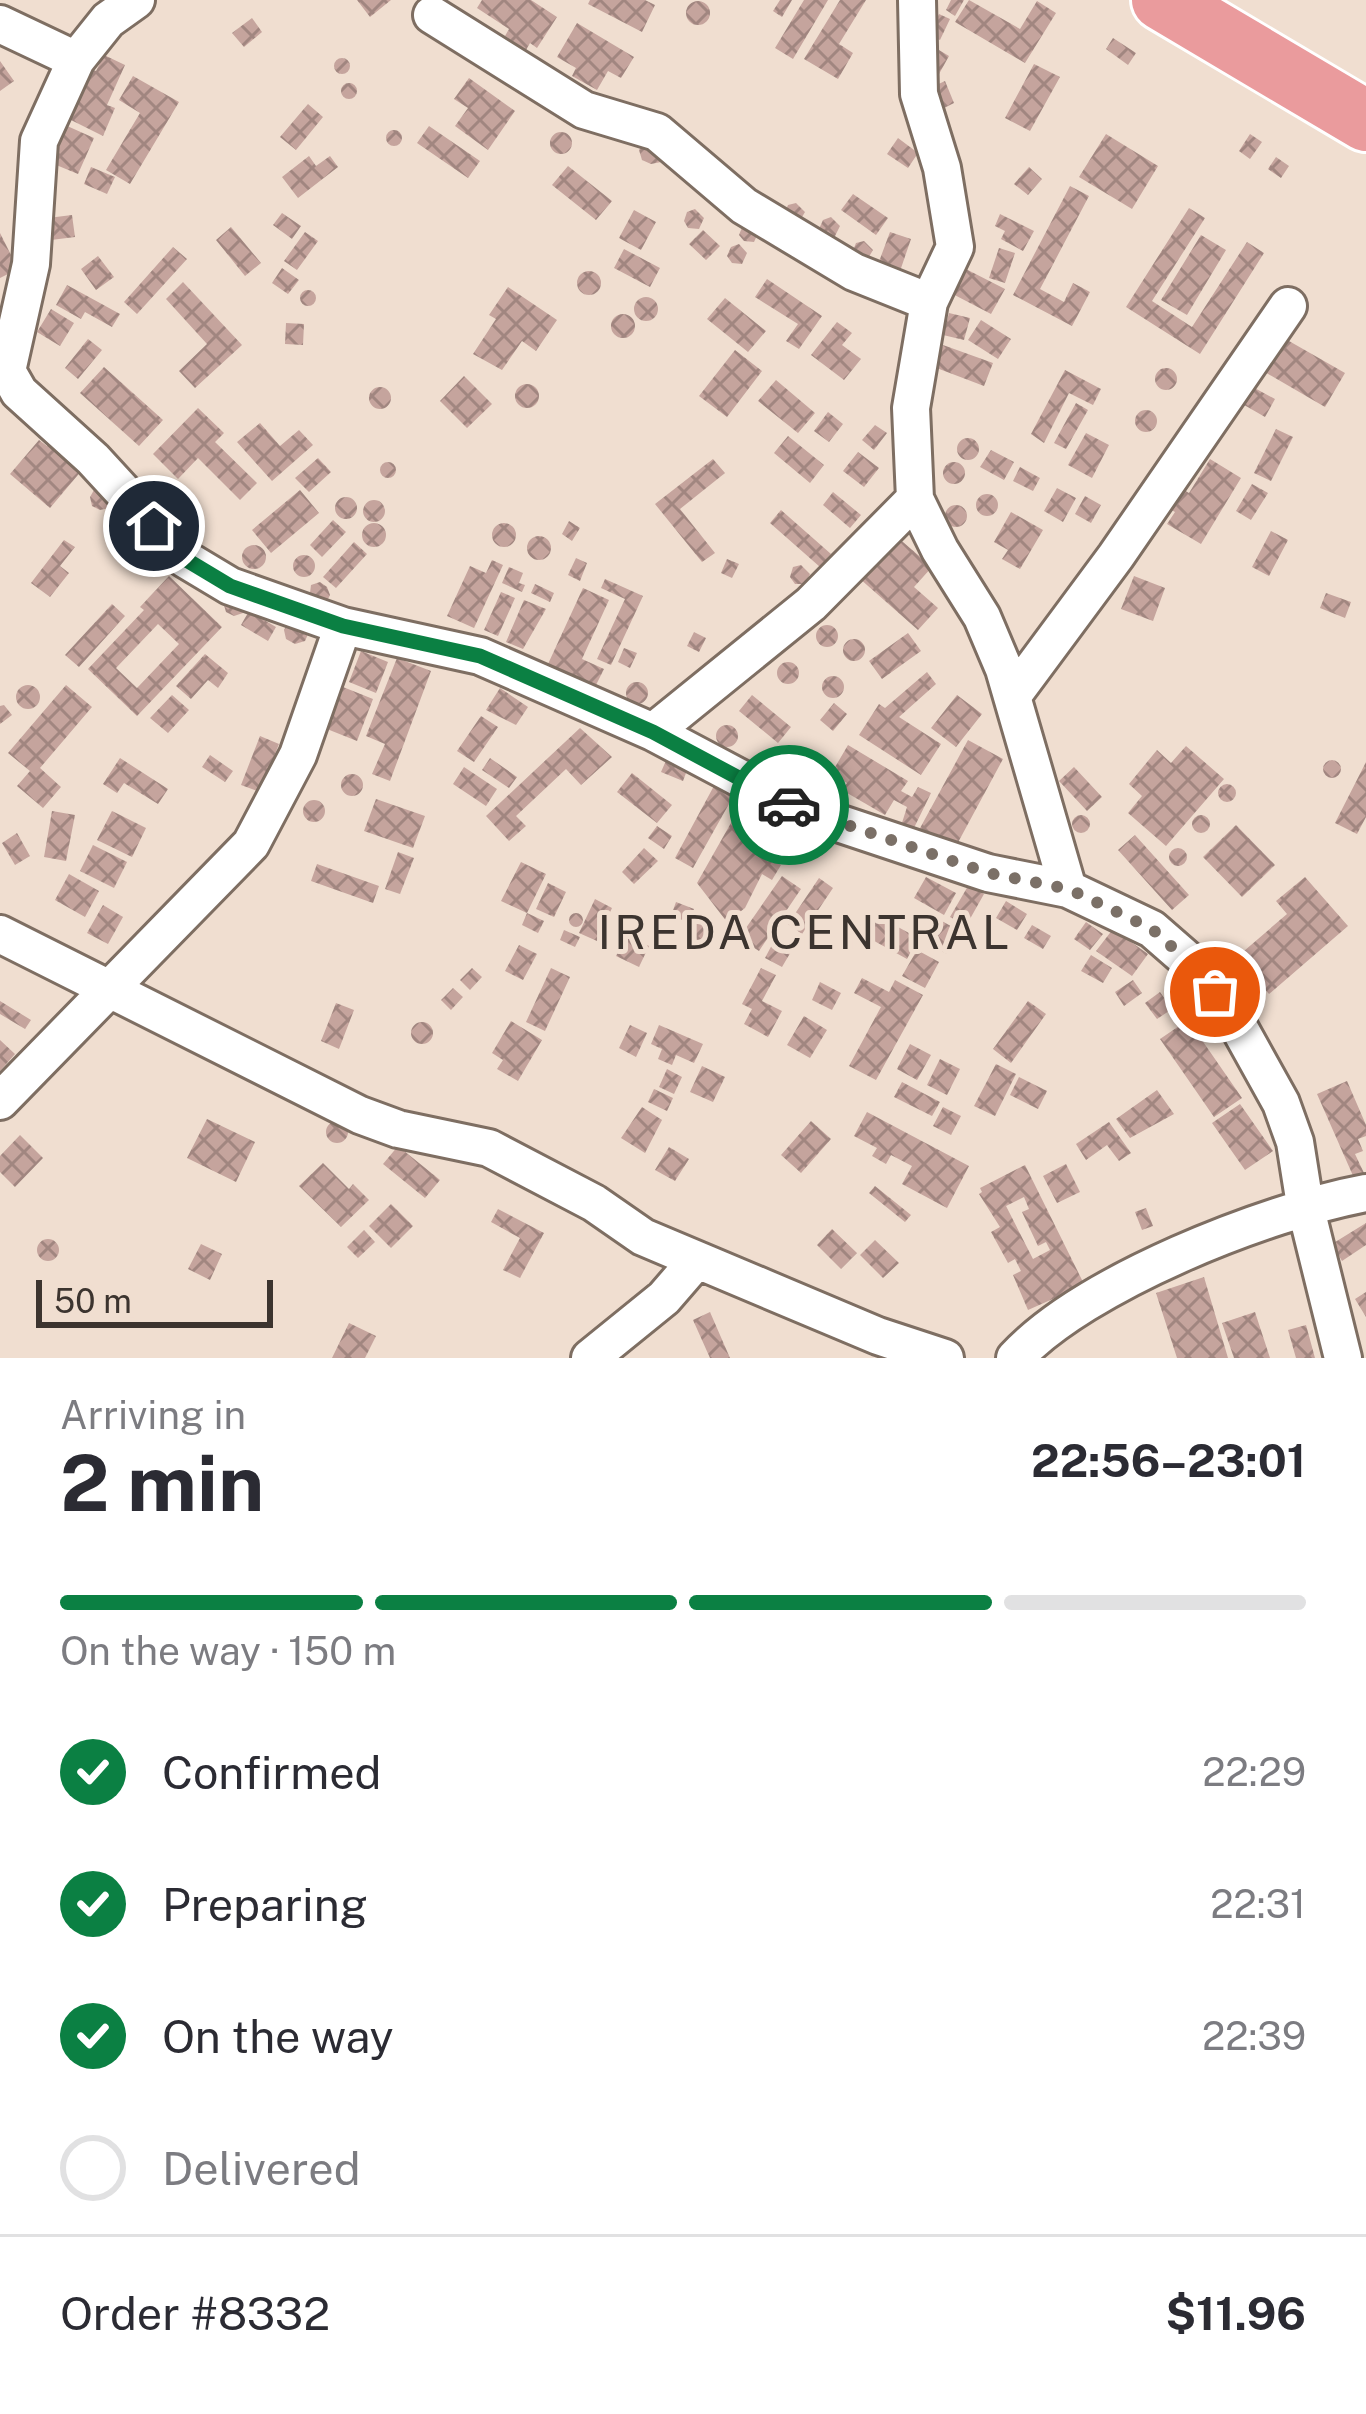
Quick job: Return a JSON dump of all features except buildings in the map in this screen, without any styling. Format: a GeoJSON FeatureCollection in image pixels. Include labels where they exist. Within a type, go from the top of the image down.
{"type":"FeatureCollection","features":[{"type":"Feature","properties":{"kind":"main road"},"geometry":{"type":"LineString","coordinates":[[1162,0],[1366,121]]}},
{"type":"Feature","properties":{"kind":"street"},"geometry":{"type":"LineString","coordinates":[[136,0],[108,20],[76,60],[39,141],[31,264],[3,373],[19,392],[93,459],[185,559],[230,586],[343,626],[480,656],[653,732],[802,811],[988,873],[1068,889],[1152,929],[1198,970],[1232,1012],[1281,1103],[1295,1142],[1305,1205],[1343,1358]]}},
{"type":"Feature","properties":{"kind":"street"},"geometry":{"type":"LineString","coordinates":[[917,0],[919,94],[942,168],[955,247],[929,302],[911,409],[915,499],[982,617],[1013,695],[1068,889]]}},
{"type":"Feature","properties":{"kind":"street"},"geometry":{"type":"LineString","coordinates":[[431,15],[584,110],[657,133],[744,206],[854,272],[929,302]]}},
{"type":"Feature","properties":{"kind":"street"},"geometry":{"type":"LineString","coordinates":[[0,24],[76,60]]}},
{"type":"Feature","properties":{"kind":"street"},"geometry":{"type":"LineString","coordinates":[[1013,695],[1116,556],[1288,306]]}},
{"type":"Feature","properties":{"kind":"street"},"geometry":{"type":"LineString","coordinates":[[653,732],[812,604],[915,499]]}},
{"type":"Feature","properties":{"kind":"street"},"geometry":{"type":"LineString","coordinates":[[0,1101],[251,844],[298,754],[343,626]]}},
{"type":"Feature","properties":{"kind":"street"},"geometry":{"type":"LineString","coordinates":[[0,934],[360,1114],[398,1129],[489,1148],[594,1203],[643,1237],[878,1336],[945,1358]]}},
{"type":"Feature","properties":{"kind":"street"},"geometry":{"type":"LineString","coordinates":[[1015,1358],[1066,1312],[1192,1250],[1305,1205],[1366,1193]]}},
{"type":"Feature","properties":{"kind":"street"},"geometry":{"type":"LineString","coordinates":[[590,1358],[664,1298],[696,1261]]}},
{"type":"Feature","properties":{"kind":"way so far"},"geometry":{"type":"LineString","coordinates":[[789,805],[988,873],[1068,889],[1152,929],[1215,992]]}},
{"type":"Feature","properties":{"kind":"district","name":"IREDA CENTRAL"},"geometry":{"type":"Point","coordinates":[805,931]}},
{"type":"Feature","properties":{"kind":"route"},"geometry":{"type":"LineString","coordinates":[[154,526],[185,559],[230,586],[343,626],[480,656],[653,732],[789,805]]}}]}
